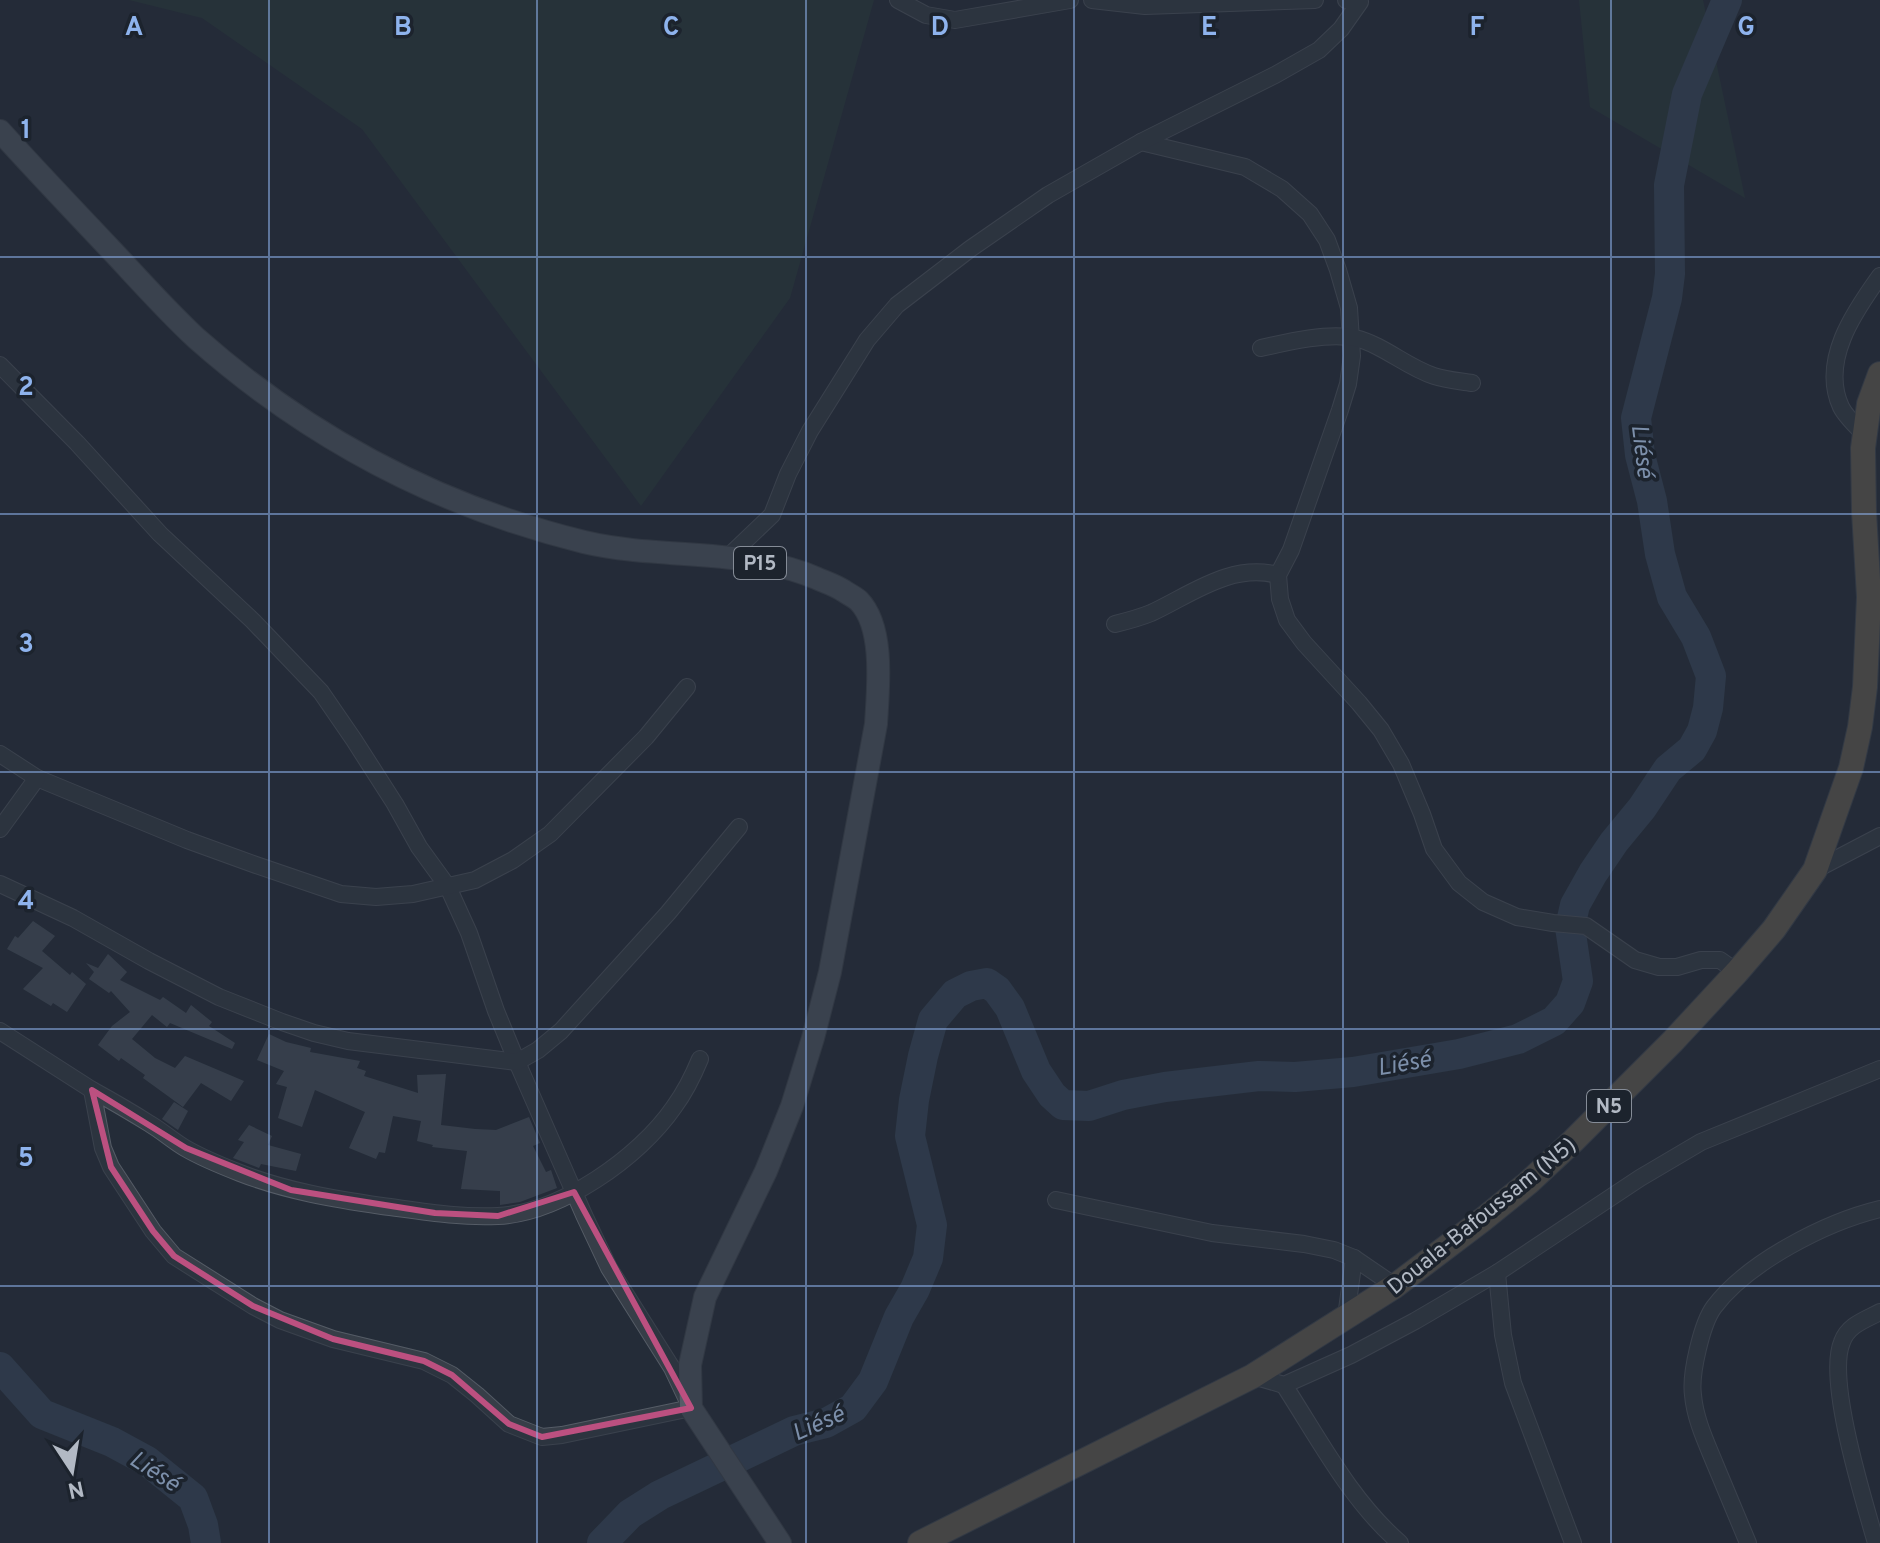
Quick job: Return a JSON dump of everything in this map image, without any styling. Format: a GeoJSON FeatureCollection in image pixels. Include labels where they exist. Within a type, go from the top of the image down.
{"type":"FeatureCollection","features":[{"type":"Feature","properties":{"kind":"highway","name":"Douala-Bafoussam (N5)"},"geometry":{"type":"LineString","coordinates":[[920,1543],[1253,1376],[1395,1286],[1528,1183],[1573,1141],[1673,1041],[1774,929],[1815,870],[1851,768],[1860,727],[1869,597],[1862,477],[1869,404],[1880,374]]}},
{"type":"Feature","properties":{"kind":"main road","name":"P15"},"geometry":{"type":"LineString","coordinates":[[0,131],[194,336],[246,380],[297,417],[378,465],[445,498],[509,521],[585,542],[632,551],[728,557],[791,568],[840,588],[859,601],[869,616],[876,641],[876,724],[833,956],[792,1106],[766,1171],[705,1297],[690,1365],[691,1408]]}},
{"type":"Feature","properties":{"kind":"main road"},"geometry":{"type":"LineString","coordinates":[[691,1408],[780,1543]]}},
{"type":"Feature","properties":{"kind":"street"},"geometry":{"type":"LineString","coordinates":[[898,0],[926,15],[955,20],[1070,0]]}},
{"type":"Feature","properties":{"kind":"street"},"geometry":{"type":"LineString","coordinates":[[1092,0],[1145,6],[1315,0]]}},
{"type":"Feature","properties":{"kind":"street"},"geometry":{"type":"LineString","coordinates":[[728,557],[772,515],[810,431],[867,340],[897,305],[1048,195],[1141,142],[1319,50],[1341,29],[1356,1]]}},
{"type":"Feature","properties":{"kind":"street"},"geometry":{"type":"LineString","coordinates":[[1141,142],[1245,167],[1282,189],[1310,214],[1327,240],[1349,308],[1352,356],[1348,384],[1291,550],[1278,575],[1280,599],[1287,620],[1304,643],[1381,730],[1401,764],[1434,849],[1459,883],[1483,902],[1517,917],[1586,926],[1635,960],[1659,967],[1720,960],[1737,972]]}},
{"type":"Feature","properties":{"kind":"street"},"geometry":{"type":"LineString","coordinates":[[1865,435],[1841,407],[1835,385],[1835,366],[1844,333],[1880,276]]}},
{"type":"Feature","properties":{"kind":"street"},"geometry":{"type":"LineString","coordinates":[[1261,348],[1297,339],[1352,337],[1378,345],[1435,377],[1472,383]]}},
{"type":"Feature","properties":{"kind":"street"},"geometry":{"type":"LineString","coordinates":[[0,365],[160,534],[253,621],[321,692],[379,779],[419,847],[448,887],[469,933],[517,1062],[609,1268],[672,1368],[691,1408],[542,1437],[509,1424],[452,1375],[424,1361],[333,1339],[280,1320],[253,1306],[174,1256],[153,1231],[111,1167],[103,1148],[92,1090]]}},
{"type":"Feature","properties":{"kind":"street"},"geometry":{"type":"LineString","coordinates":[[1115,624],[1150,614],[1216,580],[1242,573],[1278,575]]}},
{"type":"Feature","properties":{"kind":"street"},"geometry":{"type":"LineString","coordinates":[[0,754],[37,778],[187,840],[341,894],[376,897],[413,894],[475,880],[513,860],[550,834],[646,737],[687,687]]}},
{"type":"Feature","properties":{"kind":"street"},"geometry":{"type":"LineString","coordinates":[[0,829],[37,778]]}},
{"type":"Feature","properties":{"kind":"street"},"geometry":{"type":"LineString","coordinates":[[0,884],[73,918],[219,997],[282,1022],[348,1041],[517,1062],[561,1031],[668,913],[739,827]]}},
{"type":"Feature","properties":{"kind":"street"},"geometry":{"type":"LineString","coordinates":[[1815,870],[1880,836]]}},
{"type":"Feature","properties":{"kind":"street"},"geometry":{"type":"LineString","coordinates":[[0,1031],[186,1148],[239,1173],[291,1190],[357,1202],[435,1213],[498,1216],[549,1205],[598,1178],[651,1135],[680,1097],[700,1059]]}},
{"type":"Feature","properties":{"kind":"street"},"geometry":{"type":"LineString","coordinates":[[1253,1376],[1284,1385],[1351,1355],[1497,1273],[1640,1178],[1701,1142],[1880,1069]]}},
{"type":"Feature","properties":{"kind":"street"},"geometry":{"type":"LineString","coordinates":[[1056,1200],[1212,1233],[1334,1250],[1354,1258],[1395,1286]]}},
{"type":"Feature","properties":{"kind":"street"},"geometry":{"type":"LineString","coordinates":[[1748,1543],[1696,1412],[1692,1391],[1705,1323],[1724,1296],[1791,1244],[1854,1215],[1880,1209]]}},
{"type":"Feature","properties":{"kind":"street"},"geometry":{"type":"LineString","coordinates":[[1346,1317],[1354,1258]]}},
{"type":"Feature","properties":{"kind":"street"},"geometry":{"type":"LineString","coordinates":[[1497,1273],[1503,1335],[1513,1383],[1573,1543]]}},
{"type":"Feature","properties":{"kind":"street"},"geometry":{"type":"LineString","coordinates":[[1876,1543],[1841,1404],[1838,1362],[1842,1341],[1853,1326],[1880,1312]]}},
{"type":"Feature","properties":{"kind":"street"},"geometry":{"type":"LineString","coordinates":[[1284,1385],[1341,1474],[1382,1527],[1400,1543]]}},
{"type":"Feature","properties":{"kind":"highlighted area"},"geometry":{"type":"Polygon","coordinates":[[[92,1090],[186,1148],[291,1190],[435,1213],[498,1216],[574,1192],[691,1408],[542,1437],[509,1424],[452,1375],[424,1361],[333,1339],[253,1306],[174,1256],[153,1231],[111,1167],[92,1090]]]}},
{"type":"Feature","properties":{"kind":"shaded area"},"geometry":{"type":"Polygon","coordinates":[[[129,0],[874,0],[790,298],[641,506],[362,129],[202,18],[129,0]]]}},
{"type":"Feature","properties":{"kind":"shaded area"},"geometry":{"type":"Polygon","coordinates":[[[1579,0],[1703,0],[1745,198],[1590,107],[1579,0]]]}},
{"type":"Feature","properties":{"kind":"building"},"geometry":{"type":"Polygon","coordinates":[[[33,921],[55,936],[42,951],[70,975],[72,972],[86,984],[67,1012],[23,989],[43,968],[7,949],[15,936],[18,938],[33,921]]]}},
{"type":"Feature","properties":{"kind":"building"},"geometry":{"type":"Polygon","coordinates":[[[108,954],[127,972],[120,980],[160,1000],[163,997],[186,1013],[191,1005],[212,1022],[209,1026],[235,1043],[232,1049],[170,1023],[167,1027],[152,1015],[132,1039],[155,1058],[175,1068],[185,1056],[244,1081],[231,1101],[201,1083],[183,1107],[143,1078],[145,1075],[98,1045],[112,1026],[130,1012],[111,991],[109,993],[89,979],[94,972],[86,963],[98,968],[108,954]]]}},
{"type":"Feature","properties":{"kind":"building"},"geometry":{"type":"Polygon","coordinates":[[[269,1034],[311,1048],[310,1052],[360,1061],[357,1068],[366,1071],[364,1076],[418,1093],[417,1075],[446,1074],[441,1125],[496,1130],[529,1117],[540,1143],[533,1146],[546,1172],[551,1170],[557,1188],[520,1202],[500,1205],[500,1191],[461,1189],[467,1151],[432,1147],[417,1141],[421,1121],[393,1116],[385,1153],[379,1152],[376,1159],[349,1148],[365,1112],[315,1090],[302,1127],[278,1118],[287,1087],[276,1084],[284,1071],[257,1060],[269,1034]]]}},
{"type":"Feature","properties":{"kind":"building"},"geometry":{"type":"Polygon","coordinates":[[[174,1102],[188,1111],[178,1130],[162,1119],[174,1102]]]}},
{"type":"Feature","properties":{"kind":"building"},"geometry":{"type":"Polygon","coordinates":[[[249,1125],[272,1136],[268,1145],[301,1154],[296,1171],[261,1164],[259,1168],[233,1158],[244,1142],[238,1140],[249,1125]]]}},
{"type":"Feature","properties":{"kind":"waterway","name":"Liésé"},"geometry":{"type":"LineString","coordinates":[[602,1543],[630,1514],[660,1495],[794,1431],[826,1423],[853,1408],[873,1381],[928,1258],[932,1225],[910,1136],[914,1100],[933,1020],[955,994],[987,983],[997,990],[1010,1008],[1036,1071],[1052,1095],[1063,1105],[1089,1106],[1123,1095],[1165,1087],[1259,1076],[1295,1077],[1353,1072],[1459,1054],[1518,1039],[1554,1021],[1570,1003],[1578,981],[1570,927],[1575,905],[1614,842],[1668,769],[1692,749],[1702,731],[1708,708],[1711,676],[1696,637],[1672,597],[1640,455],[1636,418],[1667,298],[1670,274],[1669,185],[1687,94],[1727,0]]}},
{"type":"Feature","properties":{"kind":"waterway","name":"Liésé"},"geometry":{"type":"LineString","coordinates":[[0,1367],[42,1414],[112,1442],[147,1461],[193,1498],[206,1543]]}}]}
